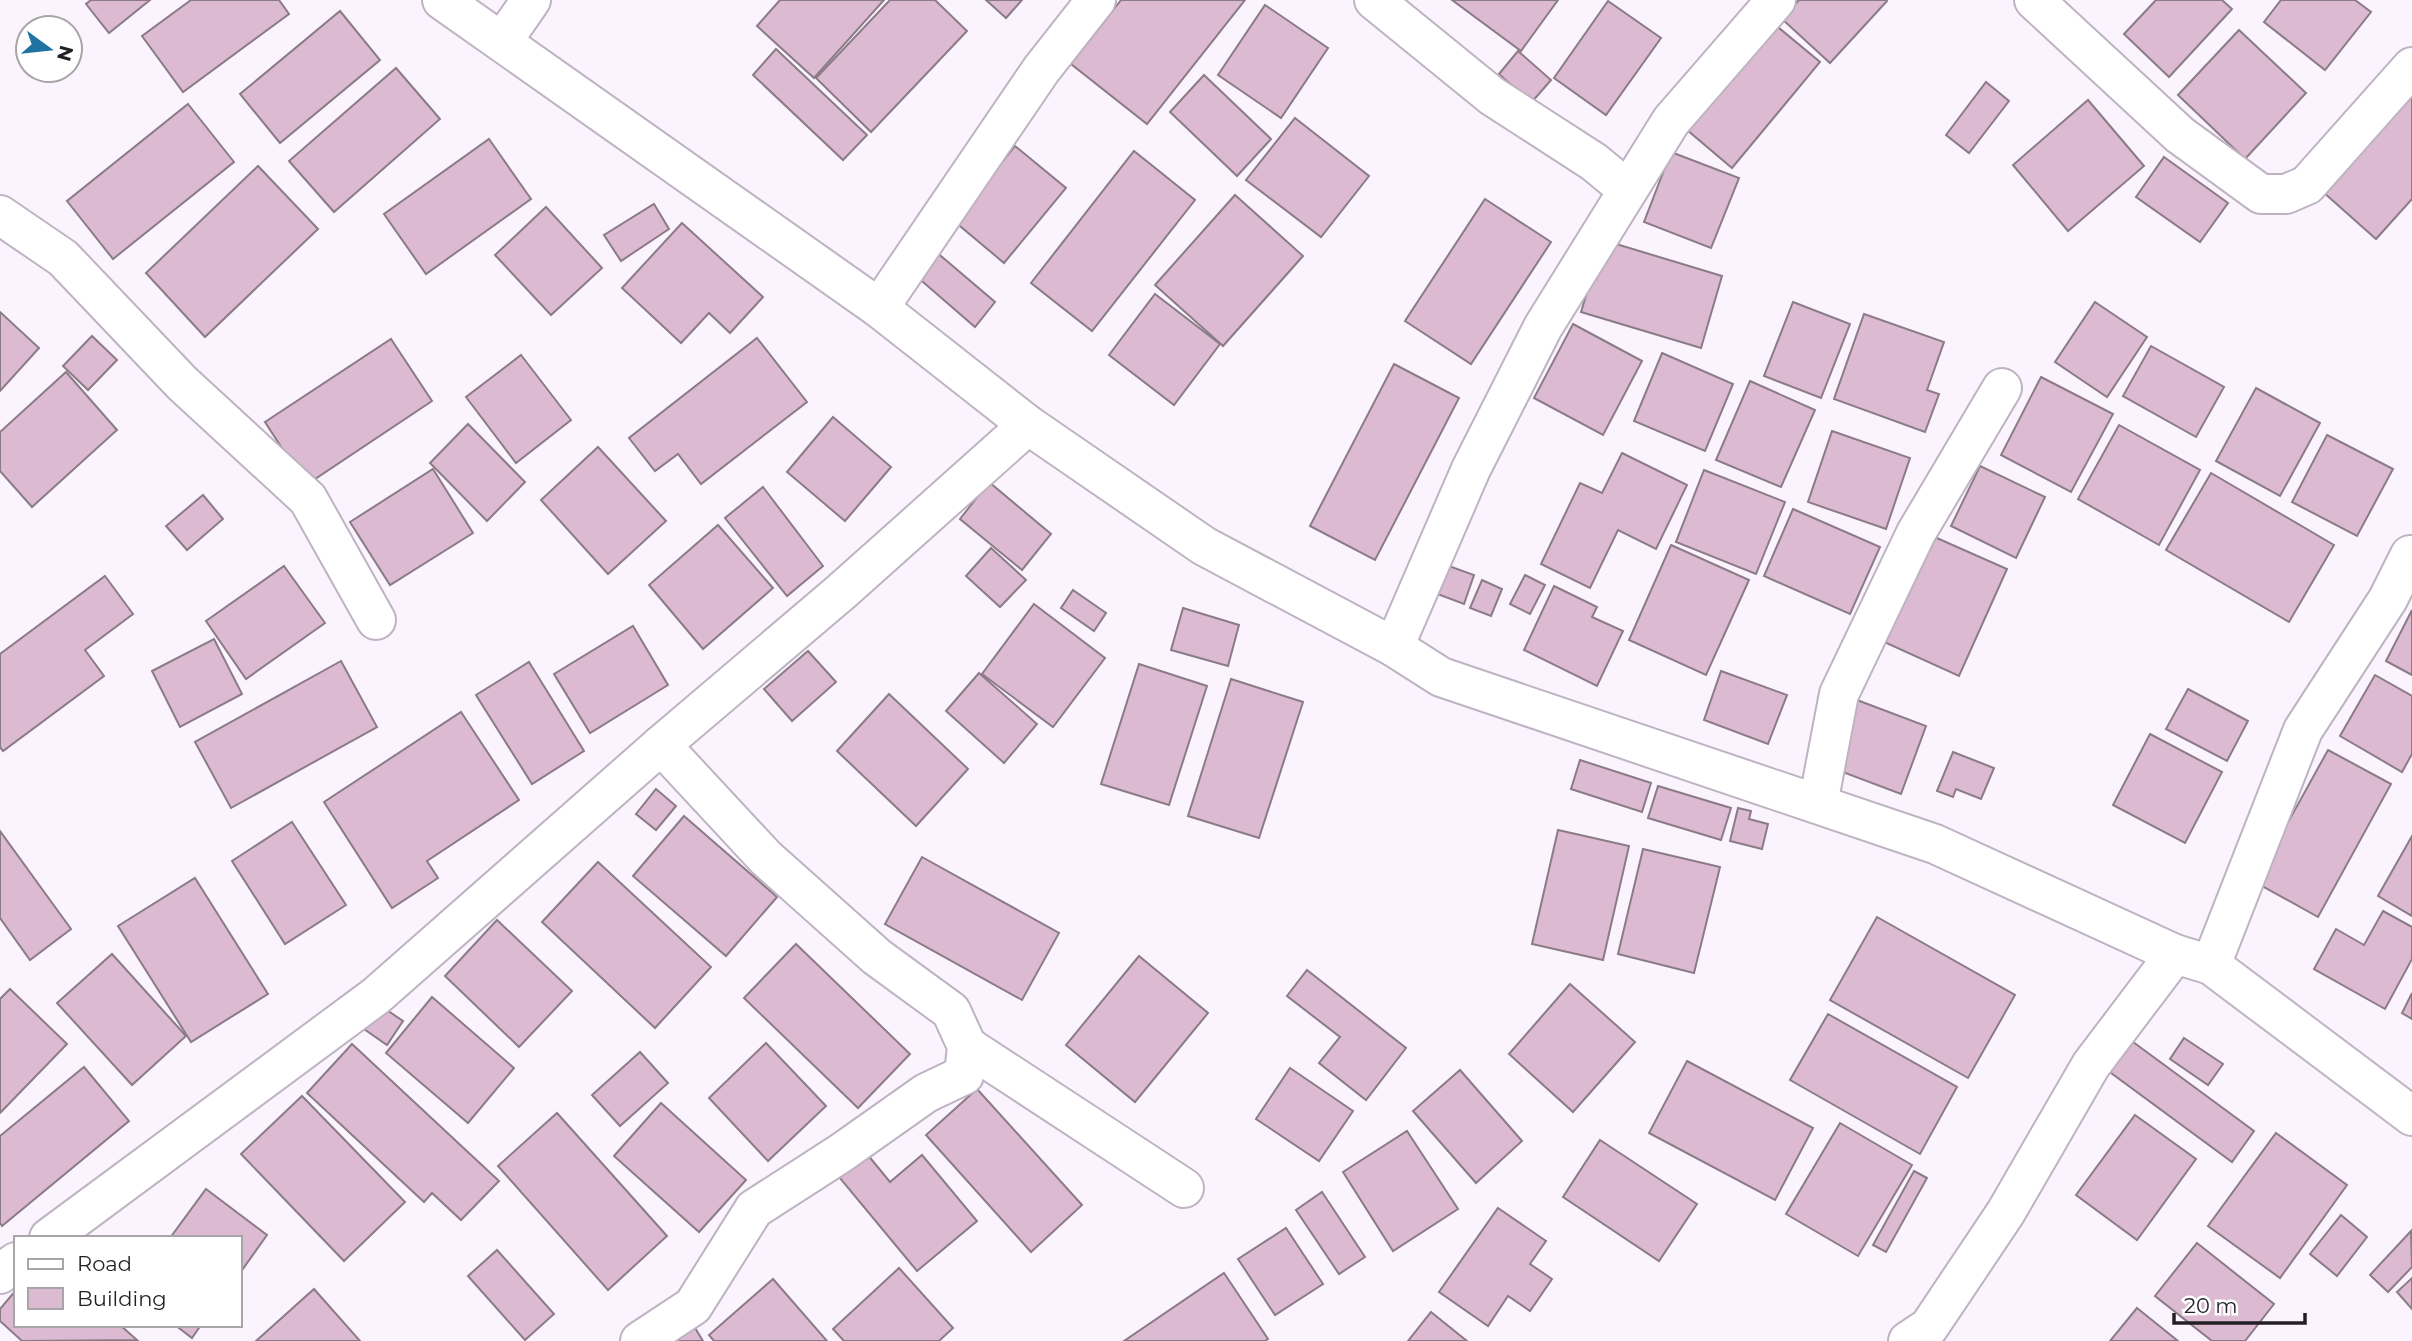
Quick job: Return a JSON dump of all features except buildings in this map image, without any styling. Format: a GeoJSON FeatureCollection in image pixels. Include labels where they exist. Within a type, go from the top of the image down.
{"type":"FeatureCollection","features":[{"type":"Feature","properties":{"kind":"street"},"geometry":{"type":"LineString","coordinates":[[442,0],[879,307],[1028,425],[1204,546],[1394,647],[1441,677],[1935,844],[2175,954],[2211,965],[2412,1116]]}},
{"type":"Feature","properties":{"kind":"street"},"geometry":{"type":"LineString","coordinates":[[502,42],[531,0]]}},
{"type":"Feature","properties":{"kind":"street"},"geometry":{"type":"LineString","coordinates":[[879,307],[1041,70],[1096,0]]}},
{"type":"Feature","properties":{"kind":"street"},"geometry":{"type":"LineString","coordinates":[[1374,0],[1492,96],[1594,162],[1628,190]]}},
{"type":"Feature","properties":{"kind":"street"},"geometry":{"type":"LineString","coordinates":[[1394,647],[1471,469],[1543,327],[1671,121],[1776,0]]}},
{"type":"Feature","properties":{"kind":"street"},"geometry":{"type":"LineString","coordinates":[[2034,0],[2180,135],[2261,194],[2286,194],[2307,185],[2412,67]]}},
{"type":"Feature","properties":{"kind":"street"},"geometry":{"type":"LineString","coordinates":[[0,215],[62,258],[182,383],[309,499],[376,620]]}},
{"type":"Feature","properties":{"kind":"street"},"geometry":{"type":"LineString","coordinates":[[1818,804],[1839,694],[1916,533],[2002,388]]}},
{"type":"Feature","properties":{"kind":"street"},"geometry":{"type":"LineString","coordinates":[[52,1236],[376,996],[661,745],[841,592],[1028,425]]}},
{"type":"Feature","properties":{"kind":"street"},"geometry":{"type":"LineString","coordinates":[[2211,965],[2303,730],[2388,599],[2412,555]]}},
{"type":"Feature","properties":{"kind":"street"},"geometry":{"type":"LineString","coordinates":[[640,1341],[694,1306],[754,1209],[841,1153],[926,1093],[964,1075],[967,1046],[951,1011],[877,957],[766,858],[661,745]]}},
{"type":"Feature","properties":{"kind":"street"},"geometry":{"type":"LineString","coordinates":[[1908,1341],[1928,1327],[2006,1212],[2091,1065],[2175,954]]}},
{"type":"Feature","properties":{"kind":"street"},"geometry":{"type":"LineString","coordinates":[[967,1046],[1184,1188]]}}]}
